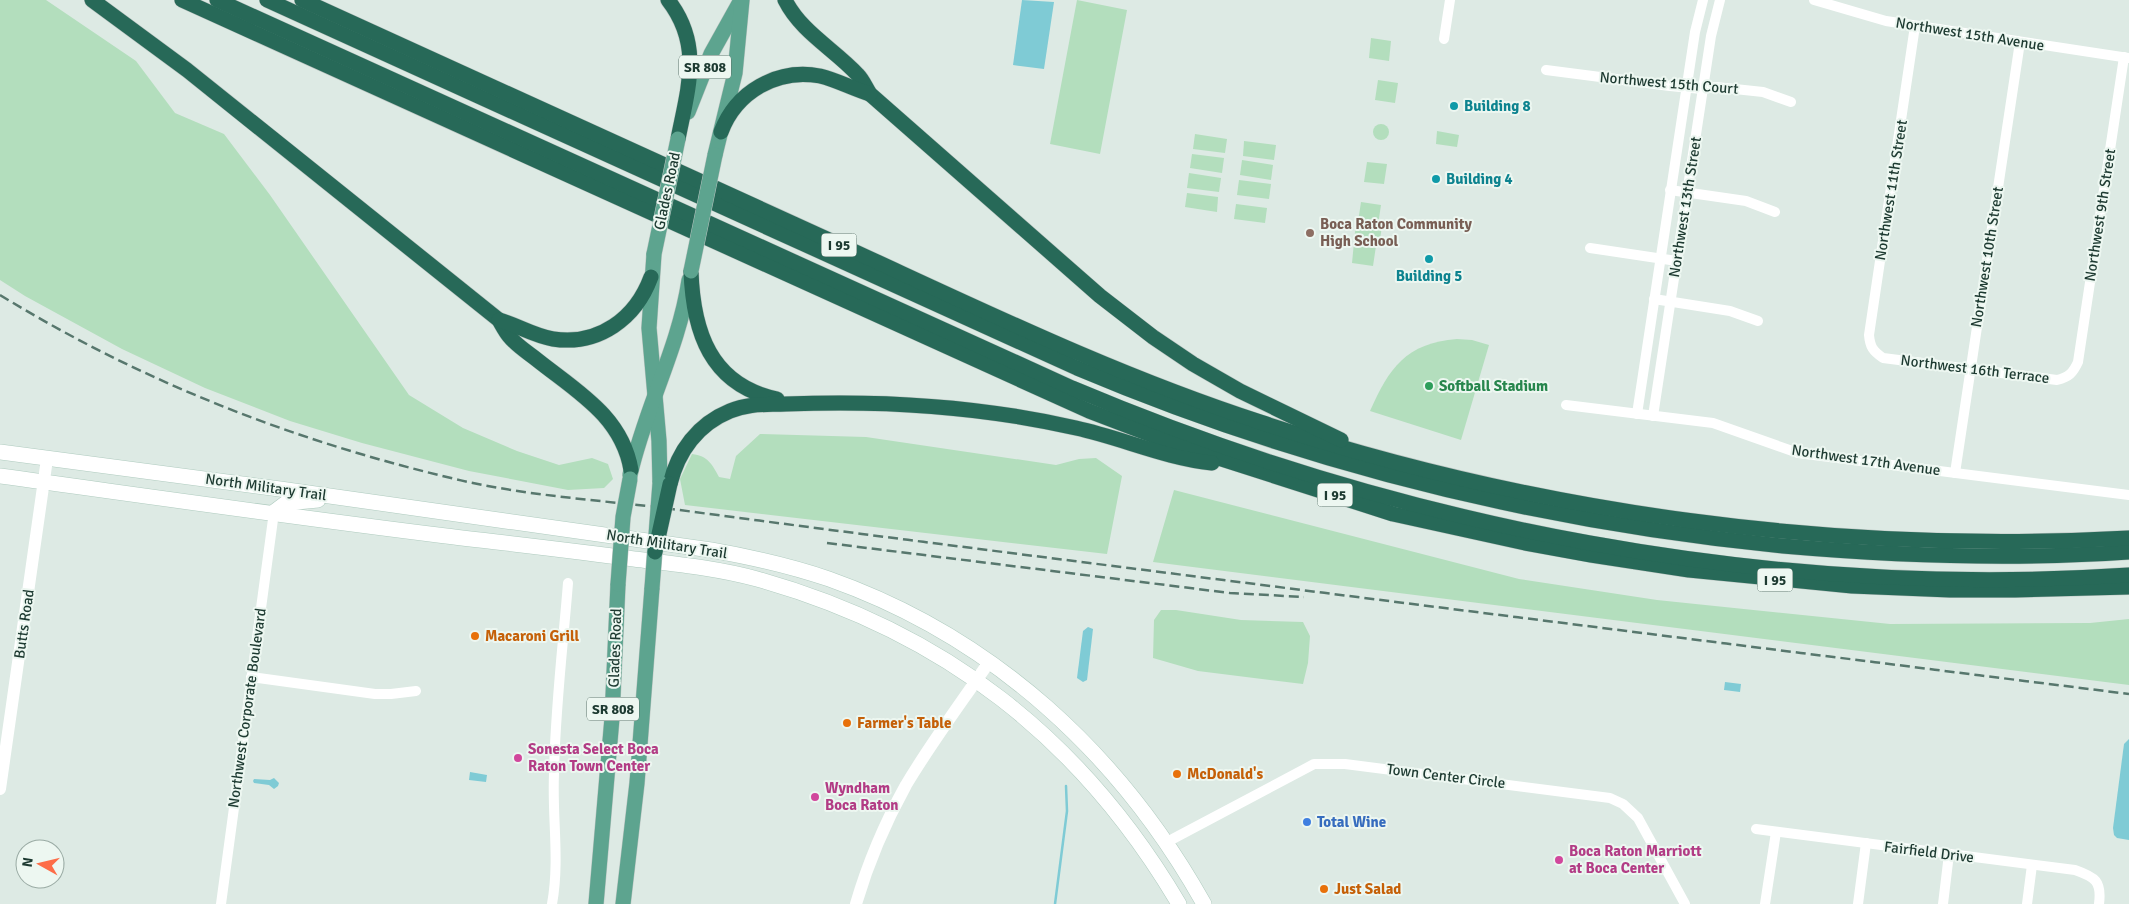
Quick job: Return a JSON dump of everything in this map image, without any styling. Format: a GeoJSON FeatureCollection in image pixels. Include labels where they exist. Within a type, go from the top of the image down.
{"type":"FeatureCollection","features":[{"type":"Feature","properties":{"kind":"highway"},"geometry":{"type":"LineString","coordinates":[[92,0],[187,70],[499,320],[553,339],[584,338],[609,329],[631,312],[643,296],[651,277]]}},
{"type":"Feature","properties":{"kind":"highway","name":"I 95"},"geometry":{"type":"LineString","coordinates":[[182,0],[1057,397],[1171,443],[1393,514],[1558,550],[1689,570],[1818,584],[1925,589],[2015,590],[2129,587]]}},
{"type":"Feature","properties":{"kind":"highway"},"geometry":{"type":"LineString","coordinates":[[217,0],[1072,388],[1160,424],[1245,455],[1322,479],[1402,501],[1537,532],[1723,562],[1794,570],[1909,577],[2016,579],[2129,575]]}},
{"type":"Feature","properties":{"kind":"highway"},"geometry":{"type":"LineString","coordinates":[[267,0],[1054,358],[1169,405],[1255,436],[1326,458],[1421,484],[1518,507],[1616,525],[1719,539],[1843,551],[1932,555],[2037,556],[2129,552]]}},
{"type":"Feature","properties":{"kind":"highway","name":"I 95"},"geometry":{"type":"LineString","coordinates":[[302,0],[1078,353],[1228,412],[1388,461],[1483,485],[1580,504],[1745,528],[1908,540],[2006,542],[2129,538]]}},
{"type":"Feature","properties":{"kind":"highway"},"geometry":{"type":"LineString","coordinates":[[668,0],[684,27],[690,53],[690,81],[678,139]]}},
{"type":"Feature","properties":{"kind":"highway"},"geometry":{"type":"LineString","coordinates":[[785,0],[793,14],[804,27],[860,76],[870,94],[1100,296],[1166,347],[1209,374],[1271,407],[1388,461]]}},
{"type":"Feature","properties":{"kind":"highway"},"geometry":{"type":"LineString","coordinates":[[721,132],[731,111],[739,101],[760,85],[778,78],[798,75],[818,76],[870,94]]}},
{"type":"Feature","properties":{"kind":"highway"},"geometry":{"type":"LineString","coordinates":[[691,271],[694,313],[698,330],[705,346],[722,369],[740,384],[758,393],[776,398],[808,402]]}},
{"type":"Feature","properties":{"kind":"highway"},"geometry":{"type":"LineString","coordinates":[[499,320],[510,338],[609,419],[620,435],[626,449],[630,474]]}},
{"type":"Feature","properties":{"kind":"highway"},"geometry":{"type":"LineString","coordinates":[[655,552],[665,483],[684,447],[698,432],[716,418],[730,410],[753,404],[808,402],[902,403],[978,409],[1077,428],[1188,460],[1246,466]]}},
{"type":"Feature","properties":{"kind":"main road","name":"Glades Road"},"geometry":{"type":"LineString","coordinates":[[665,483],[649,328],[654,254],[678,139],[711,54],[742,0]]}},
{"type":"Feature","properties":{"kind":"main road","name":"Glades Road"},"geometry":{"type":"LineString","coordinates":[[596,904],[612,718],[623,517],[630,474],[655,395],[674,344],[684,308],[715,155],[735,73],[742,0]]}},
{"type":"Feature","properties":{"kind":"main road","name":"North Military Trail"},"geometry":{"type":"LineString","coordinates":[[0,452],[349,498],[711,550],[764,560],[828,579],[874,597],[929,623],[989,662],[1032,694],[1078,735],[1112,770],[1167,842],[1204,904]]}},
{"type":"Feature","properties":{"kind":"main road","name":"North Military Trail"},"geometry":{"type":"LineString","coordinates":[[0,476],[439,535],[708,568],[756,579],[819,599],[864,617],[918,643],[977,680],[1050,739],[1096,787],[1146,851],[1179,904]]}},
{"type":"Feature","properties":{"kind":"main road"},"geometry":{"type":"LineString","coordinates":[[274,512],[286,503],[349,498]]}},
{"type":"Feature","properties":{"kind":"main road","name":"Glades Road"},"geometry":{"type":"LineString","coordinates":[[623,904],[637,783],[655,552]]}},
{"type":"Feature","properties":{"kind":"street"},"geometry":{"type":"LineString","coordinates":[[1444,38],[1450,0]]}},
{"type":"Feature","properties":{"kind":"street","name":"Northwest 13th Street"},"geometry":{"type":"LineString","coordinates":[[1637,414],[1686,88],[1695,32],[1703,0]]}},
{"type":"Feature","properties":{"kind":"street","name":"Northwest 13th Street"},"geometry":{"type":"LineString","coordinates":[[1653,416],[1712,26],[1720,0]]}},
{"type":"Feature","properties":{"kind":"street","name":"Northwest 15th Avenue"},"geometry":{"type":"LineString","coordinates":[[1814,0],[1867,17],[1915,26],[2126,58]]}},
{"type":"Feature","properties":{"kind":"street","name":"Northwest 11th Street"},"geometry":{"type":"LineString","coordinates":[[1874,352],[1870,345],[1869,335],[1915,26]]}},
{"type":"Feature","properties":{"kind":"street","name":"Northwest 10th Street"},"geometry":{"type":"LineString","coordinates":[[1955,473],[2020,42]]}},
{"type":"Feature","properties":{"kind":"street","name":"Northwest 9th Street"},"geometry":{"type":"LineString","coordinates":[[2074,371],[2078,362],[2126,58]]}},
{"type":"Feature","properties":{"kind":"street","name":"Northwest 15th Court"},"geometry":{"type":"LineString","coordinates":[[1546,70],[1686,88],[1702,89],[1716,87],[1763,92],[1792,102]]}},
{"type":"Feature","properties":{"kind":"street"},"geometry":{"type":"LineString","coordinates":[[1670,190],[1746,201],[1775,212]]}},
{"type":"Feature","properties":{"kind":"street"},"geometry":{"type":"LineString","coordinates":[[1590,248],[1676,261]]}},
{"type":"Feature","properties":{"kind":"street"},"geometry":{"type":"LineString","coordinates":[[1654,299],[1730,311],[1758,321]]}},
{"type":"Feature","properties":{"kind":"street","name":"Northwest 16th Terrace"},"geometry":{"type":"LineString","coordinates":[[1874,352],[1883,358],[2057,380],[2067,378],[2074,371]]}},
{"type":"Feature","properties":{"kind":"street","name":"Northwest 17th Avenue"},"geometry":{"type":"LineString","coordinates":[[1566,404],[1713,423],[1798,453],[2129,495]]}},
{"type":"Feature","properties":{"kind":"street","name":"Butts Road"},"geometry":{"type":"LineString","coordinates":[[0,789],[47,459]]}},
{"type":"Feature","properties":{"kind":"street","name":"Northwest Corporate Boulevard"},"geometry":{"type":"LineString","coordinates":[[221,904],[274,512]]}},
{"type":"Feature","properties":{"kind":"street"},"geometry":{"type":"LineString","coordinates":[[552,904],[557,861],[554,815],[554,759],[568,583]]}},
{"type":"Feature","properties":{"kind":"street"},"geometry":{"type":"LineString","coordinates":[[856,904],[877,843],[898,800],[923,758],[989,662]]}},
{"type":"Feature","properties":{"kind":"street"},"geometry":{"type":"LineString","coordinates":[[251,677],[375,694],[391,694],[416,690]]}},
{"type":"Feature","properties":{"kind":"street","name":"Town Center Circle"},"geometry":{"type":"LineString","coordinates":[[1167,842],[1314,764],[1345,764],[1610,798],[1623,804],[1638,818],[1685,904]]}},
{"type":"Feature","properties":{"kind":"street","name":"Fairfield Drive"},"geometry":{"type":"LineString","coordinates":[[1756,829],[2075,870],[2090,876],[2098,884],[2099,904]]}},
{"type":"Feature","properties":{"kind":"street"},"geometry":{"type":"LineString","coordinates":[[1765,904],[1776,832]]}},
{"type":"Feature","properties":{"kind":"street"},"geometry":{"type":"LineString","coordinates":[[1858,904],[1866,843]]}},
{"type":"Feature","properties":{"kind":"street"},"geometry":{"type":"LineString","coordinates":[[1943,904],[1949,854]]}},
{"type":"Feature","properties":{"kind":"street"},"geometry":{"type":"LineString","coordinates":[[2026,904],[2032,865]]}},
{"type":"Feature","properties":{"kind":"green space"},"geometry":{"type":"Polygon","coordinates":[[[0,0],[46,0],[136,61],[175,113],[224,134],[270,195],[409,395],[463,428],[517,451],[559,465],[592,458],[608,464],[613,479],[604,488],[568,490],[469,471],[362,443],[290,421],[205,388],[122,349],[25,296],[0,280],[0,0]]]}},
{"type":"Feature","properties":{"kind":"green space"},"geometry":{"type":"Polygon","coordinates":[[[1077,0],[1127,10],[1100,154],[1050,144],[1077,0]]]}},
{"type":"Feature","properties":{"kind":"green space"},"geometry":{"type":"Polygon","coordinates":[[[1371,38],[1391,41],[1389,61],[1369,58],[1371,38]]]}},
{"type":"Feature","properties":{"kind":"green space"},"geometry":{"type":"Polygon","coordinates":[[[1378,80],[1398,83],[1395,103],[1375,100],[1378,80]]]}},
{"type":"Feature","properties":{"kind":"green space"},"geometry":{"type":"Polygon","coordinates":[[[1378,124],[1384,124],[1389,129],[1387,138],[1378,140],[1373,135],[1373,129],[1378,124]]]}},
{"type":"Feature","properties":{"kind":"green space"},"geometry":{"type":"Polygon","coordinates":[[[1437,131],[1459,135],[1457,147],[1436,144],[1437,131]]]}},
{"type":"Feature","properties":{"kind":"green space"},"geometry":{"type":"Polygon","coordinates":[[[1195,134],[1227,139],[1225,153],[1193,149],[1195,134]]]}},
{"type":"Feature","properties":{"kind":"green space"},"geometry":{"type":"Polygon","coordinates":[[[1244,141],[1276,145],[1274,160],[1243,156],[1244,141]]]}},
{"type":"Feature","properties":{"kind":"green space"},"geometry":{"type":"Polygon","coordinates":[[[1192,154],[1224,158],[1222,173],[1190,168],[1192,154]]]}},
{"type":"Feature","properties":{"kind":"green space"},"geometry":{"type":"Polygon","coordinates":[[[1242,160],[1273,165],[1271,180],[1240,175],[1242,160]]]}},
{"type":"Feature","properties":{"kind":"green space"},"geometry":{"type":"Polygon","coordinates":[[[1367,162],[1387,164],[1384,184],[1364,182],[1367,162]]]}},
{"type":"Feature","properties":{"kind":"green space"},"geometry":{"type":"Polygon","coordinates":[[[1189,173],[1221,178],[1219,192],[1187,188],[1189,173]]]}},
{"type":"Feature","properties":{"kind":"green space"},"geometry":{"type":"Polygon","coordinates":[[[1239,180],[1271,184],[1269,199],[1237,195],[1239,180]]]}},
{"type":"Feature","properties":{"kind":"green space"},"geometry":{"type":"Polygon","coordinates":[[[1187,193],[1218,197],[1217,212],[1185,207],[1187,193]]]}},
{"type":"Feature","properties":{"kind":"green space"},"geometry":{"type":"Polygon","coordinates":[[[1361,202],[1381,205],[1378,225],[1382,226],[1373,266],[1352,263],[1356,222],[1358,222],[1361,202]]]}},
{"type":"Feature","properties":{"kind":"green space"},"geometry":{"type":"Polygon","coordinates":[[[1236,204],[1267,208],[1265,223],[1234,219],[1236,204]]]}},
{"type":"Feature","properties":{"kind":"green space","name":"Softball Stadium"},"geometry":{"type":"Polygon","coordinates":[[[1472,340],[1489,345],[1461,440],[1370,411],[1384,382],[1402,360],[1412,352],[1425,346],[1439,341],[1472,340]]]}},
{"type":"Feature","properties":{"kind":"green space"},"geometry":{"type":"Polygon","coordinates":[[[760,434],[866,437],[1056,465],[1079,459],[1096,458],[1122,476],[1107,554],[685,505],[680,479],[692,454],[709,461],[719,477],[730,479],[736,456],[760,434]]]}},
{"type":"Feature","properties":{"kind":"green space"},"geometry":{"type":"Polygon","coordinates":[[[1174,490],[1519,579],[1657,600],[1890,624],[2090,623],[2129,619],[2129,685],[1153,562],[1174,490]]]}},
{"type":"Feature","properties":{"kind":"green space"},"geometry":{"type":"Polygon","coordinates":[[[1161,610],[1176,610],[1241,620],[1303,622],[1310,636],[1308,663],[1303,684],[1198,671],[1153,658],[1154,620],[1161,610]]]}},
{"type":"Feature","properties":{"kind":"water"},"geometry":{"type":"Polygon","coordinates":[[[1022,0],[1054,2],[1044,69],[1013,65],[1022,0]]]}},
{"type":"Feature","properties":{"kind":"water"},"geometry":{"type":"Polygon","coordinates":[[[1088,627],[1093,629],[1087,680],[1083,682],[1077,678],[1083,631],[1088,627]]]}},
{"type":"Feature","properties":{"kind":"water"},"geometry":{"type":"Polygon","coordinates":[[[1725,682],[1741,684],[1740,692],[1724,690],[1725,682]]]}},
{"type":"Feature","properties":{"kind":"water"},"geometry":{"type":"Polygon","coordinates":[[[2129,739],[2129,840],[2117,838],[2114,835],[2113,828],[2124,744],[2129,739]]]}},
{"type":"Feature","properties":{"kind":"water"},"geometry":{"type":"Polygon","coordinates":[[[470,772],[487,775],[486,782],[469,780],[470,772]]]}},
{"type":"Feature","properties":{"kind":"water"},"geometry":{"type":"Polygon","coordinates":[[[274,778],[279,783],[274,789],[269,785],[254,783],[253,781],[254,779],[270,780],[274,778]]]}},
{"type":"Feature","properties":{"kind":"waterway"},"geometry":{"type":"LineString","coordinates":[[1055,904],[1067,811],[1066,786]]}},
{"type":"Feature","properties":{"kind":"railway"},"geometry":{"type":"LineString","coordinates":[[0,295],[108,355],[220,405],[336,446],[395,464],[482,485],[536,494],[672,509],[2129,694]]}},
{"type":"Feature","properties":{"kind":"railway"},"geometry":{"type":"LineString","coordinates":[[827,543],[1230,593],[1304,597]]}},
{"type":"Feature","properties":{"kind":"place","name":"Building 8"},"geometry":{"type":"Point","coordinates":[1454,106]}},
{"type":"Feature","properties":{"kind":"place","name":"Building 4"},"geometry":{"type":"Point","coordinates":[1436,179]}},
{"type":"Feature","properties":{"kind":"place","name":"Boca Raton Community High School"},"geometry":{"type":"Point","coordinates":[1310,233]}},
{"type":"Feature","properties":{"kind":"place","name":"Building 5"},"geometry":{"type":"Point","coordinates":[1429,259]}},
{"type":"Feature","properties":{"kind":"place","name":"Softball Stadium"},"geometry":{"type":"Point","coordinates":[1429,386]}},
{"type":"Feature","properties":{"kind":"place","name":"Macaroni Grill"},"geometry":{"type":"Point","coordinates":[475,636]}},
{"type":"Feature","properties":{"kind":"place","name":"Farmer's Table"},"geometry":{"type":"Point","coordinates":[847,723]}},
{"type":"Feature","properties":{"kind":"place","name":"Sonesta Select Boca Raton Town Center"},"geometry":{"type":"Point","coordinates":[518,758]}},
{"type":"Feature","properties":{"kind":"place","name":"McDonald's"},"geometry":{"type":"Point","coordinates":[1177,774]}},
{"type":"Feature","properties":{"kind":"place","name":"Wyndham Boca Raton"},"geometry":{"type":"Point","coordinates":[815,797]}},
{"type":"Feature","properties":{"kind":"place","name":"Total Wine"},"geometry":{"type":"Point","coordinates":[1307,822]}},
{"type":"Feature","properties":{"kind":"place","name":"Boca Raton Marriott at Boca Center"},"geometry":{"type":"Point","coordinates":[1559,860]}},
{"type":"Feature","properties":{"kind":"place","name":"Just Salad"},"geometry":{"type":"Point","coordinates":[1324,889]}}]}
